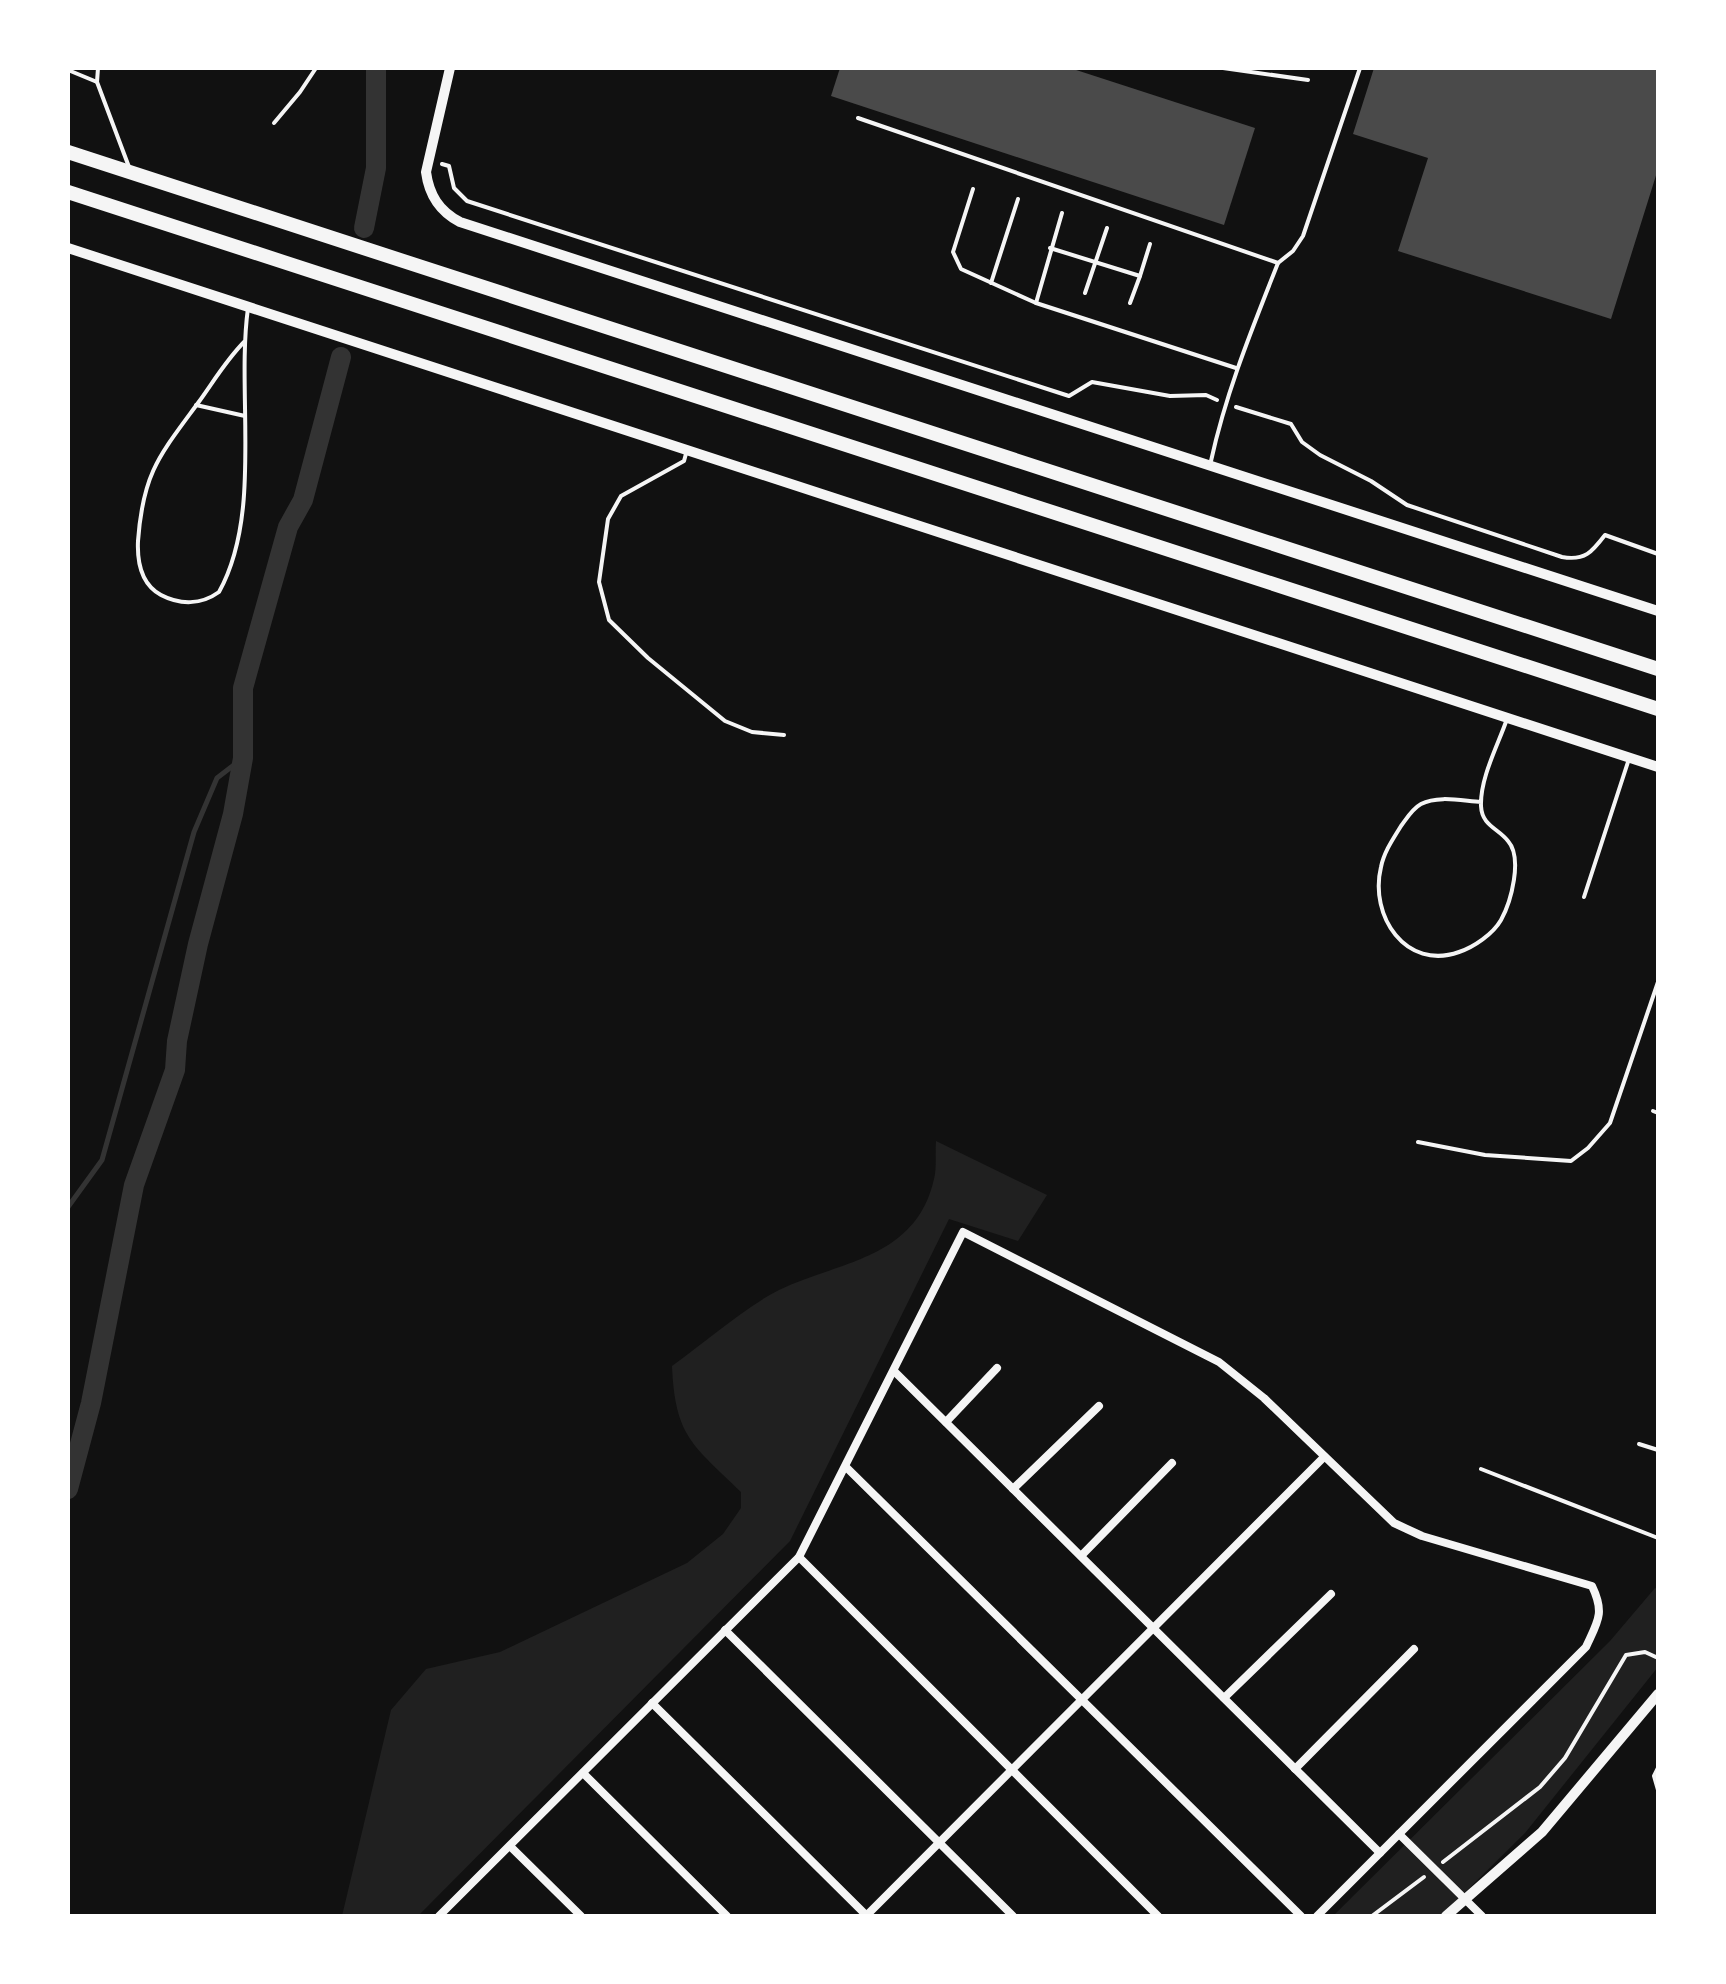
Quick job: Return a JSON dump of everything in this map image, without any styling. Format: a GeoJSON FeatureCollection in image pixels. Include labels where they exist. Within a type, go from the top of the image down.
{"type":"FeatureCollection","features":[{"type":"Feature","properties":{"kind":"highway"},"geometry":{"type":"LineString","coordinates":[[68,152],[1658,669]]}},
{"type":"Feature","properties":{"kind":"highway"},"geometry":{"type":"LineString","coordinates":[[68,192],[1658,710]]}},
{"type":"Feature","properties":{"kind":"street"},"geometry":{"type":"LineString","coordinates":[[450,68],[426,172],[432,194],[444,212],[460,222],[1658,611]]}},
{"type":"Feature","properties":{"kind":"street"},"geometry":{"type":"LineString","coordinates":[[68,248],[1658,767]]}},
{"type":"Feature","properties":{"kind":"street"},"geometry":{"type":"LineString","coordinates":[[441,1916],[798,1556],[963,1232],[1219,1362],[1264,1398],[1385,1517],[1406,1529],[1592,1586],[1601,1604],[1586,1647],[1316,1916]]}},
{"type":"Feature","properties":{"kind":"street"},"geometry":{"type":"LineString","coordinates":[[946,1422],[997,1368]]}},
{"type":"Feature","properties":{"kind":"street"},"geometry":{"type":"LineString","coordinates":[[894,1371],[1380,1852]]}},
{"type":"Feature","properties":{"kind":"street"},"geometry":{"type":"LineString","coordinates":[[1013,1489],[1099,1406]]}},
{"type":"Feature","properties":{"kind":"street"},"geometry":{"type":"LineString","coordinates":[[652,1703],[867,1916],[1323,1458]]}},
{"type":"Feature","properties":{"kind":"street"},"geometry":{"type":"LineString","coordinates":[[1080,1556],[1172,1463]]}},
{"type":"Feature","properties":{"kind":"street"},"geometry":{"type":"LineString","coordinates":[[846,1467],[1302,1916]]}},
{"type":"Feature","properties":{"kind":"street"},"geometry":{"type":"LineString","coordinates":[[798,1556],[1158,1916]]}},
{"type":"Feature","properties":{"kind":"street"},"geometry":{"type":"LineString","coordinates":[[1224,1698],[1331,1594]]}},
{"type":"Feature","properties":{"kind":"street"},"geometry":{"type":"LineString","coordinates":[[725,1630],[1013,1916]]}},
{"type":"Feature","properties":{"kind":"street"},"geometry":{"type":"LineString","coordinates":[[1296,1769],[1414,1649]]}},
{"type":"Feature","properties":{"kind":"street"},"geometry":{"type":"LineString","coordinates":[[1446,1916],[1542,1832],[1658,1694]]}},
{"type":"Feature","properties":{"kind":"street"},"geometry":{"type":"LineString","coordinates":[[583,1773],[727,1916]]}},
{"type":"Feature","properties":{"kind":"street"},"geometry":{"type":"LineString","coordinates":[[1398,1834],[1482,1916]]}},
{"type":"Feature","properties":{"kind":"street"},"geometry":{"type":"LineString","coordinates":[[510,1846],[581,1916]]}},
{"type":"Feature","properties":{"kind":"lane"},"geometry":{"type":"LineString","coordinates":[[98,68],[97,82],[130,172]]}},
{"type":"Feature","properties":{"kind":"lane"},"geometry":{"type":"LineString","coordinates":[[274,123],[316,68]]}},
{"type":"Feature","properties":{"kind":"lane"},"geometry":{"type":"LineString","coordinates":[[1222,68],[1308,80]]}},
{"type":"Feature","properties":{"kind":"lane"},"geometry":{"type":"LineString","coordinates":[[1209,468],[1236,368],[1278,263],[1293,252],[1303,236],[1360,68]]}},
{"type":"Feature","properties":{"kind":"lane"},"geometry":{"type":"LineString","coordinates":[[68,70],[97,82]]}},
{"type":"Feature","properties":{"kind":"lane"},"geometry":{"type":"LineString","coordinates":[[858,118],[1278,263]]}},
{"type":"Feature","properties":{"kind":"lane"},"geometry":{"type":"LineString","coordinates":[[973,189],[953,252],[961,268],[1036,302],[1236,368]]}},
{"type":"Feature","properties":{"kind":"lane"},"geometry":{"type":"LineString","coordinates":[[991,283],[1018,199]]}},
{"type":"Feature","properties":{"kind":"lane"},"geometry":{"type":"LineString","coordinates":[[1036,302],[1062,213]]}},
{"type":"Feature","properties":{"kind":"lane"},"geometry":{"type":"LineString","coordinates":[[1085,293],[1107,228]]}},
{"type":"Feature","properties":{"kind":"lane"},"geometry":{"type":"LineString","coordinates":[[1130,303],[1150,244]]}},
{"type":"Feature","properties":{"kind":"lane"},"geometry":{"type":"LineString","coordinates":[[1050,248],[1140,276]]}},
{"type":"Feature","properties":{"kind":"lane"},"geometry":{"type":"LineString","coordinates":[[245,341],[226,360],[167,442],[152,467],[140,504],[141,575],[152,590],[170,600],[200,602],[219,592],[236,544],[243,494],[248,308]]}},
{"type":"Feature","properties":{"kind":"lane"},"geometry":{"type":"LineString","coordinates":[[196,406],[246,416]]}},
{"type":"Feature","properties":{"kind":"lane"},"geometry":{"type":"LineString","coordinates":[[687,450],[684,461],[621,496],[608,519],[599,582],[609,620],[648,658],[726,721],[752,732],[784,735]]}},
{"type":"Feature","properties":{"kind":"lane"},"geometry":{"type":"LineString","coordinates":[[1481,802],[1434,800],[1420,804],[1387,850],[1379,883],[1385,918],[1394,936],[1416,952],[1434,957],[1466,950],[1501,920],[1516,860],[1507,839],[1486,821],[1481,802],[1507,718]]}},
{"type":"Feature","properties":{"kind":"lane"},"geometry":{"type":"LineString","coordinates":[[1584,897],[1630,757]]}},
{"type":"Feature","properties":{"kind":"lane"},"geometry":{"type":"LineString","coordinates":[[1418,1142],[1484,1155],[1571,1161],[1610,1123],[1658,982]]}},
{"type":"Feature","properties":{"kind":"lane"},"geometry":{"type":"LineString","coordinates":[[1639,1444],[1658,1450]]}},
{"type":"Feature","properties":{"kind":"lane"},"geometry":{"type":"LineString","coordinates":[[1481,1470],[1658,1538]]}},
{"type":"Feature","properties":{"kind":"lane"},"geometry":{"type":"LineString","coordinates":[[1658,1768],[1654,1776],[1658,1790]]}},
{"type":"Feature","properties":{"kind":"path"},"geometry":{"type":"LineString","coordinates":[[427,160],[449,166],[454,188],[466,201],[1069,396],[1092,382],[1170,396],[1206,395],[1291,424],[1302,442],[1320,455],[1371,481],[1406,505],[1562,557],[1589,555],[1605,535],[1658,554]]}},
{"type":"Feature","properties":{"kind":"path"},"geometry":{"type":"LineString","coordinates":[[1372,1916],[1540,1788],[1565,1758],[1626,1655],[1646,1652],[1658,1658]]}},
{"type":"Feature","properties":{"kind":"shaded area"},"geometry":{"type":"Polygon","coordinates":[[[936,1141],[1047,1195],[1018,1241],[949,1219],[790,1541],[418,1916],[342,1916],[391,1710],[426,1669],[500,1652],[687,1563],[723,1534],[741,1508],[741,1492],[699,1450],[682,1425],[672,1366],[766,1297],[873,1254],[893,1242],[925,1206],[935,1174],[936,1141]]]}},
{"type":"Feature","properties":{"kind":"shaded area"},"geometry":{"type":"Polygon","coordinates":[[[1655,1588],[1658,1667],[1525,1833],[1441,1916],[1333,1916],[1610,1641],[1655,1588]]]}},
{"type":"Feature","properties":{"kind":"building"},"geometry":{"type":"Polygon","coordinates":[[[840,68],[1070,68],[1255,128],[1224,225],[831,96],[840,68]]]}},
{"type":"Feature","properties":{"kind":"building"},"geometry":{"type":"Polygon","coordinates":[[[1374,68],[1658,68],[1658,169],[1611,319],[1398,251],[1428,158],[1353,134],[1374,68]]]}},
{"type":"Feature","properties":{"kind":"waterway"},"geometry":{"type":"LineString","coordinates":[[364,228],[376,168],[376,68]]}},
{"type":"Feature","properties":{"kind":"waterway"},"geometry":{"type":"LineString","coordinates":[[68,1489],[91,1403],[134,1185],[175,1070],[177,1041],[198,944],[233,814],[243,758],[243,688],[288,527],[303,500],[341,357]]}},
{"type":"Feature","properties":{"kind":"waterway"},"geometry":{"type":"LineString","coordinates":[[68,1207],[102,1160],[194,832],[217,778],[243,758]]}}]}
